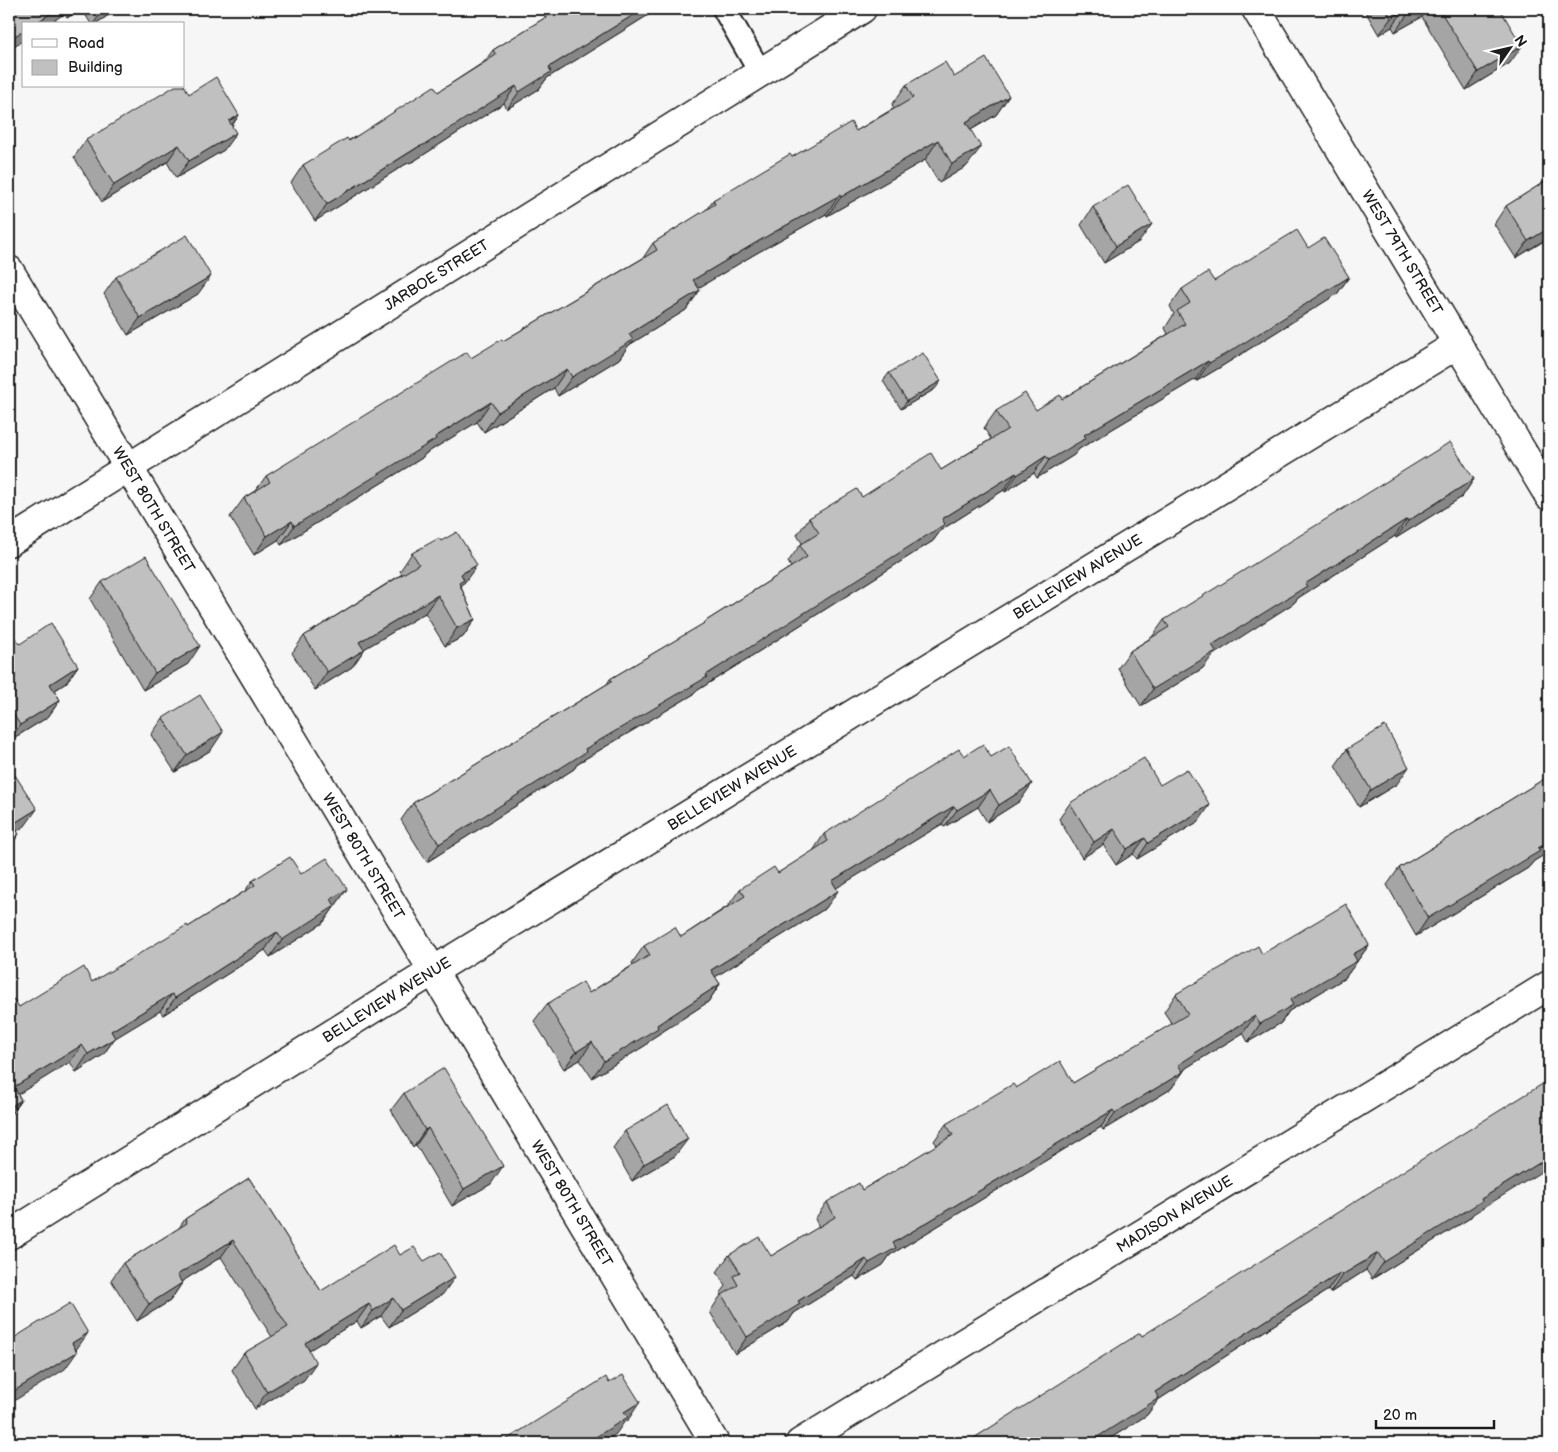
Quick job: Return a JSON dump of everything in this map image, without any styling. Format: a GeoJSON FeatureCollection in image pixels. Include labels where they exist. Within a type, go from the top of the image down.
{"type":"FeatureCollection","features":[{"type":"Feature","properties":{"kind":"street","name":"JARBOE STREET"},"geometry":{"type":"LineString","coordinates":[[9,542],[862,9]]}},
{"type":"Feature","properties":{"kind":"street","name":"WEST 79TH STREET"},"geometry":{"type":"LineString","coordinates":[[1256,9],[1549,496]]}},
{"type":"Feature","properties":{"kind":"street","name":"WEST 80TH STREET"},"geometry":{"type":"LineString","coordinates":[[9,270],[433,971],[715,1443]]}},
{"type":"Feature","properties":{"kind":"street","name":"BELLEVIEW AVENUE"},"geometry":{"type":"LineString","coordinates":[[9,1236],[433,971],[1458,344]]}},
{"type":"Feature","properties":{"kind":"street","name":"MADISON AVENUE"},"geometry":{"type":"LineString","coordinates":[[800,1443],[1549,985]]}},
{"type":"Feature","properties":{"kind":"lane"},"geometry":{"type":"LineString","coordinates":[[724,9],[760,72]]}},
{"type":"Feature","properties":{"kind":"building"},"geometry":{"type":"Polygon","coordinates":[[[9,9],[58,9],[37,22],[22,22],[22,31],[9,40],[9,9]]]}},
{"type":"Feature","properties":{"kind":"building"},"geometry":{"type":"Polygon","coordinates":[[[559,9],[643,9],[549,67],[551,72],[519,92],[516,86],[426,144],[418,147],[327,204],[303,165],[347,138],[349,141],[434,86],[438,92],[496,55],[493,50],[559,9]]]}},
{"type":"Feature","properties":{"kind":"building"},"geometry":{"type":"Polygon","coordinates":[[[1386,9],[1418,9],[1407,15],[1404,10],[1391,18],[1386,9]]]}},
{"type":"Feature","properties":{"kind":"building"},"geometry":{"type":"Polygon","coordinates":[[[1439,9],[1500,9],[1522,46],[1478,72],[1439,9]]]}},
{"type":"Feature","properties":{"kind":"building"},"geometry":{"type":"Polygon","coordinates":[[[986,58],[1009,96],[966,122],[981,147],[952,164],[938,140],[693,280],[700,290],[629,334],[633,340],[572,377],[567,369],[498,412],[491,402],[435,437],[436,439],[294,526],[292,521],[267,536],[244,498],[270,482],[266,476],[467,352],[471,358],[502,339],[503,341],[657,250],[653,243],[715,204],[713,200],[790,154],[792,157],[851,122],[856,131],[913,98],[906,85],[945,62],[954,77],[986,58]]]}},
{"type":"Feature","properties":{"kind":"building"},"geometry":{"type":"Polygon","coordinates":[[[216,77],[239,115],[229,121],[236,133],[189,161],[179,145],[114,185],[86,140],[172,88],[185,87],[189,94],[216,77]]]}},
{"type":"Feature","properties":{"kind":"building"},"geometry":{"type":"Polygon","coordinates":[[[1549,179],[1549,228],[1528,241],[1506,206],[1549,179]]]}},
{"type":"Feature","properties":{"kind":"building"},"geometry":{"type":"Polygon","coordinates":[[[1128,185],[1152,224],[1116,246],[1093,207],[1128,185]]]}},
{"type":"Feature","properties":{"kind":"building"},"geometry":{"type":"Polygon","coordinates":[[[1297,230],[1308,248],[1324,238],[1349,277],[1231,351],[1209,363],[1208,361],[1084,435],[1086,438],[1049,460],[1046,456],[942,519],[945,524],[706,675],[707,677],[585,749],[586,752],[439,844],[413,803],[612,681],[610,679],[706,622],[807,557],[800,545],[819,533],[809,518],[857,489],[862,497],[931,453],[941,470],[1008,429],[996,411],[1025,393],[1036,410],[1060,395],[1062,399],[1185,324],[1177,311],[1190,303],[1182,289],[1208,272],[1214,281],[1297,230]]]}},
{"type":"Feature","properties":{"kind":"building"},"geometry":{"type":"Polygon","coordinates":[[[187,235],[211,276],[140,318],[116,277],[187,235]]]}},
{"type":"Feature","properties":{"kind":"building"},"geometry":{"type":"Polygon","coordinates":[[[923,353],[941,381],[907,401],[889,373],[923,353]]]}},
{"type":"Feature","properties":{"kind":"building"},"geometry":{"type":"Polygon","coordinates":[[[1450,442],[1474,479],[1305,584],[1307,586],[1212,645],[1216,651],[1153,689],[1130,651],[1169,627],[1164,620],[1450,442]]]}},
{"type":"Feature","properties":{"kind":"building"},"geometry":{"type":"Polygon","coordinates":[[[457,532],[477,565],[461,574],[464,580],[459,583],[475,619],[457,628],[438,595],[359,642],[364,650],[327,672],[304,636],[419,564],[412,553],[439,538],[441,541],[457,532]]]}},
{"type":"Feature","properties":{"kind":"building"},"geometry":{"type":"Polygon","coordinates":[[[146,556],[200,646],[155,673],[102,582],[146,556]]]}},
{"type":"Feature","properties":{"kind":"building"},"geometry":{"type":"Polygon","coordinates":[[[51,623],[78,666],[50,684],[60,700],[20,725],[9,707],[9,642],[16,638],[20,644],[51,623]]]}},
{"type":"Feature","properties":{"kind":"building"},"geometry":{"type":"Polygon","coordinates":[[[200,695],[223,732],[187,755],[163,718],[200,695]]]}},
{"type":"Feature","properties":{"kind":"building"},"geometry":{"type":"Polygon","coordinates":[[[1385,726],[1409,767],[1371,790],[1347,749],[1385,726]]]}},
{"type":"Feature","properties":{"kind":"building"},"geometry":{"type":"Polygon","coordinates":[[[983,744],[991,757],[1009,746],[1032,784],[999,805],[990,790],[957,810],[954,806],[832,881],[838,891],[711,970],[720,984],[657,1025],[658,1028],[604,1061],[592,1042],[576,1052],[547,1004],[583,982],[589,993],[650,955],[644,946],[675,927],[681,937],[745,896],[740,889],[774,867],[778,873],[828,841],[824,834],[959,749],[964,756],[983,744]]]}},
{"type":"Feature","properties":{"kind":"building"},"geometry":{"type":"Polygon","coordinates":[[[1144,758],[1160,785],[1187,769],[1210,805],[1148,843],[1145,838],[1127,849],[1114,829],[1094,842],[1070,803],[1144,758]]]}},
{"type":"Feature","properties":{"kind":"building"},"geometry":{"type":"Polygon","coordinates":[[[15,775],[37,809],[13,824],[19,834],[9,841],[9,779],[15,775]]]}},
{"type":"Feature","properties":{"kind":"building"},"geometry":{"type":"Polygon","coordinates":[[[1549,776],[1549,842],[1538,848],[1540,851],[1428,918],[1399,868],[1549,776]]]}},
{"type":"Feature","properties":{"kind":"building"},"geometry":{"type":"Polygon","coordinates":[[[290,857],[301,874],[327,858],[347,889],[331,899],[335,906],[282,940],[277,932],[175,998],[172,994],[111,1031],[115,1038],[88,1054],[82,1045],[14,1087],[21,1100],[9,1108],[9,1002],[14,999],[19,1007],[84,967],[92,982],[187,925],[188,927],[255,885],[252,881],[290,857]]]}},
{"type":"Feature","properties":{"kind":"building"},"geometry":{"type":"Polygon","coordinates":[[[1346,904],[1369,945],[1353,954],[1357,961],[1290,1000],[1293,1005],[1260,1024],[1255,1016],[1194,1053],[1178,1065],[1183,1072],[1115,1113],[1113,1110],[893,1243],[896,1248],[869,1263],[866,1259],[798,1301],[800,1304],[747,1337],[722,1295],[738,1285],[733,1276],[740,1272],[729,1255],[759,1237],[771,1256],[835,1217],[827,1202],[859,1183],[862,1190],[953,1135],[946,1124],[1013,1084],[1016,1088],[1060,1061],[1073,1083],[1188,1014],[1176,994],[1258,946],[1262,954],[1346,904]]]}},
{"type":"Feature","properties":{"kind":"building"},"geometry":{"type":"Polygon","coordinates":[[[444,1068],[503,1166],[464,1189],[428,1128],[425,1130],[404,1093],[444,1068]]]}},
{"type":"Feature","properties":{"kind":"building"},"geometry":{"type":"Polygon","coordinates":[[[1549,1080],[1549,1157],[1481,1199],[1482,1201],[1384,1262],[1378,1253],[1342,1275],[1340,1273],[1155,1392],[1159,1398],[1088,1443],[966,1443],[1140,1333],[1142,1336],[1549,1080]]]}},
{"type":"Feature","properties":{"kind":"building"},"geometry":{"type":"Polygon","coordinates":[[[668,1105],[688,1139],[644,1164],[625,1131],[668,1105]]]}},
{"type":"Feature","properties":{"kind":"building"},"geometry":{"type":"Polygon","coordinates":[[[249,1178],[321,1291],[394,1245],[400,1255],[414,1247],[424,1261],[440,1252],[455,1277],[401,1310],[393,1298],[373,1311],[369,1304],[305,1343],[316,1363],[267,1392],[244,1353],[288,1327],[233,1240],[177,1275],[182,1283],[149,1304],[123,1263],[187,1223],[185,1219],[249,1178]]]}},
{"type":"Feature","properties":{"kind":"building"},"geometry":{"type":"Polygon","coordinates":[[[70,1303],[88,1333],[72,1343],[77,1352],[9,1394],[9,1341],[70,1303]]]}},
{"type":"Feature","properties":{"kind":"building"},"geometry":{"type":"Polygon","coordinates":[[[623,1375],[640,1402],[624,1412],[628,1417],[586,1443],[501,1443],[606,1377],[609,1383],[623,1375]]]}}]}
